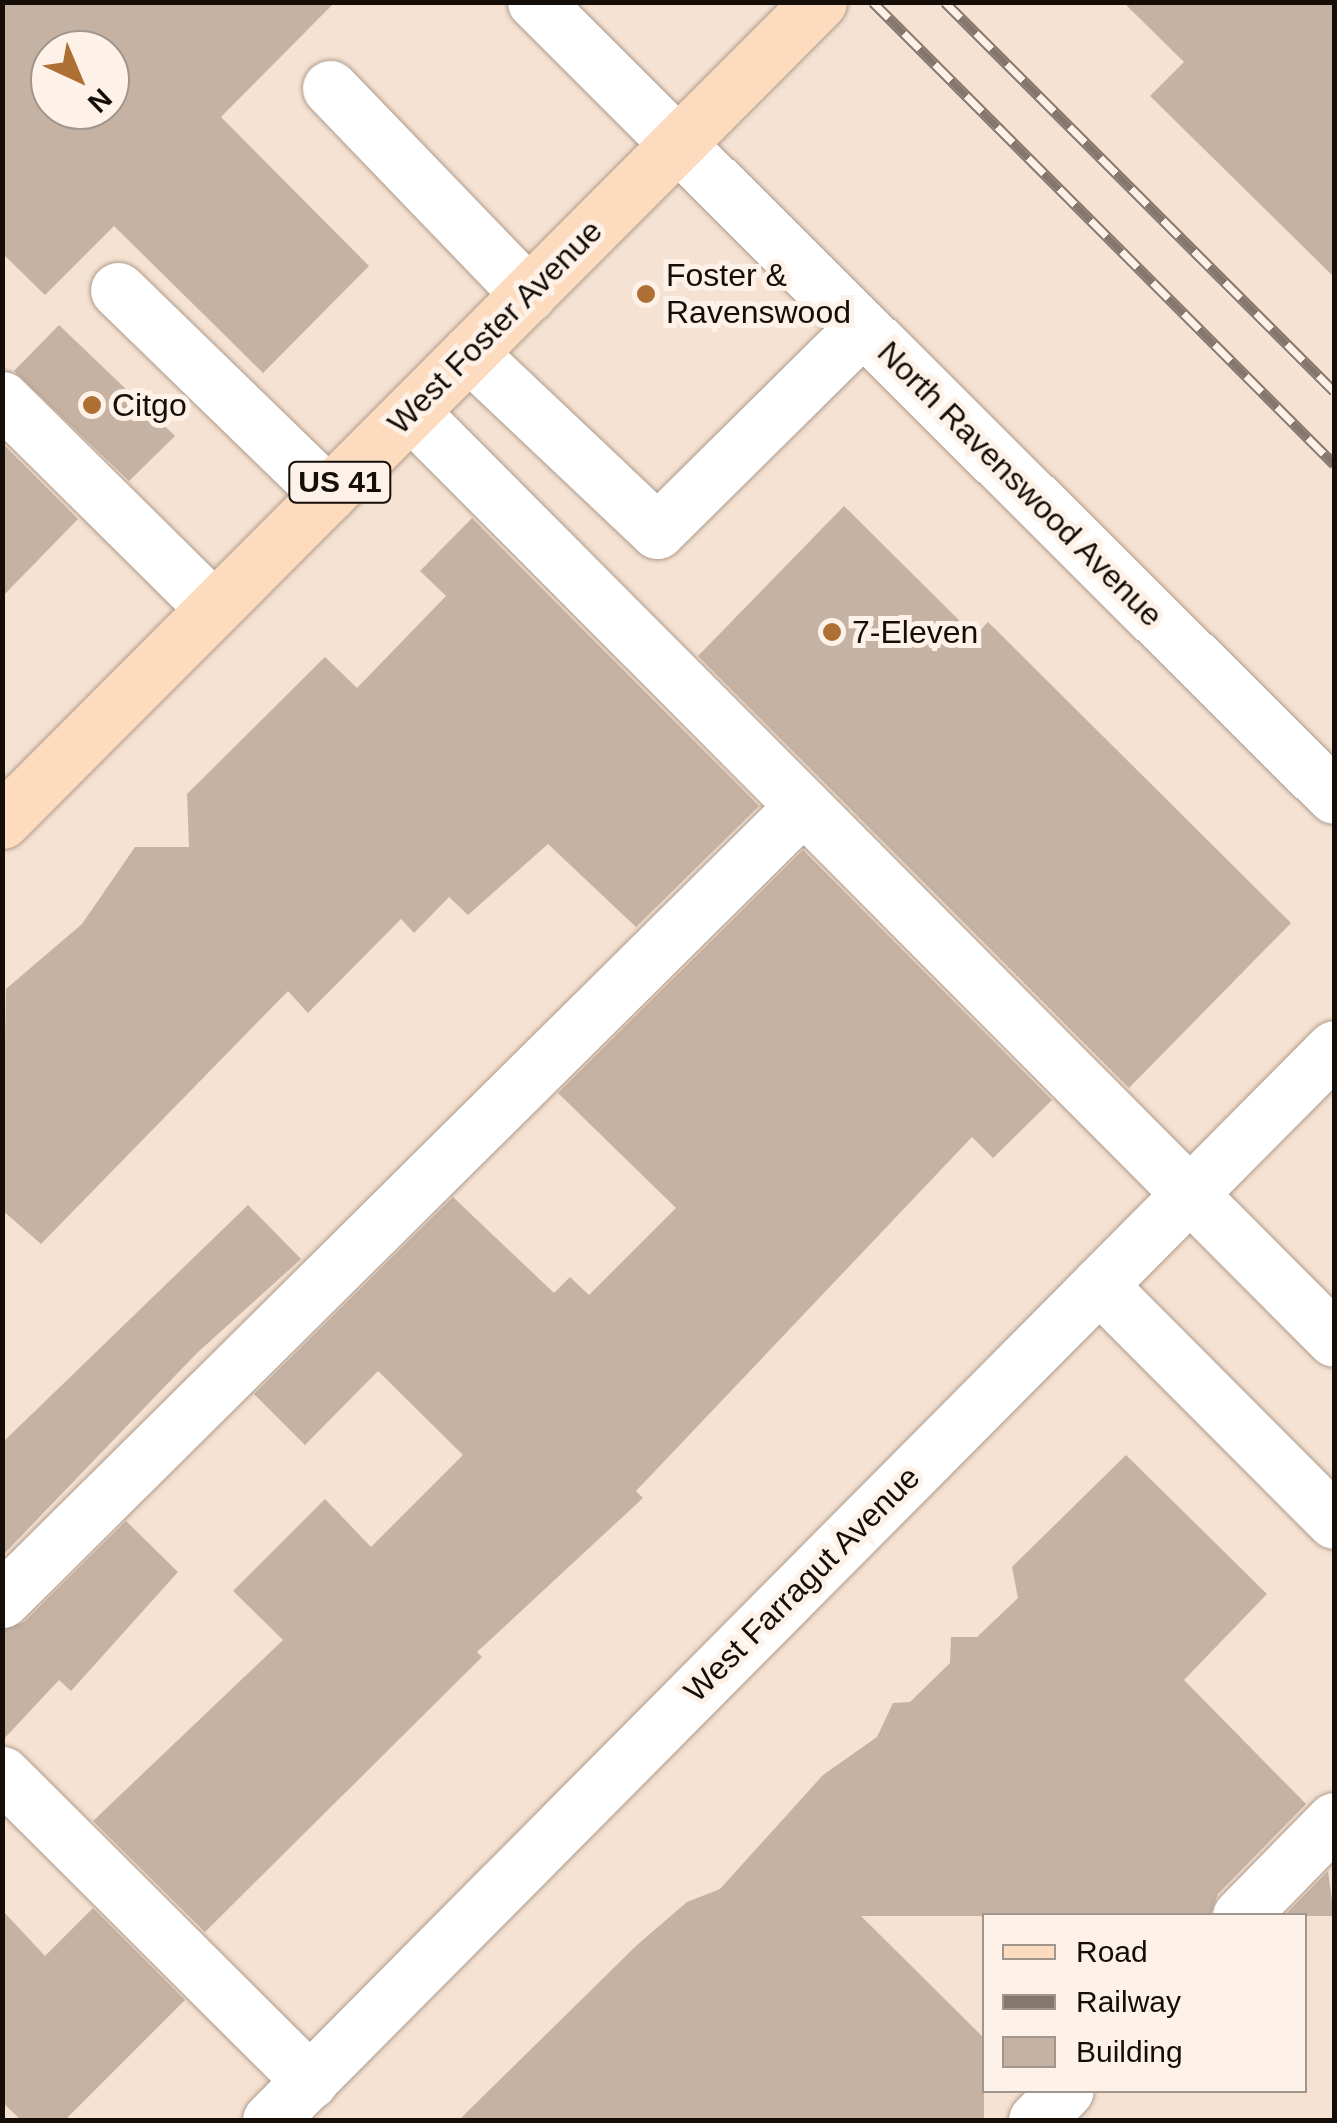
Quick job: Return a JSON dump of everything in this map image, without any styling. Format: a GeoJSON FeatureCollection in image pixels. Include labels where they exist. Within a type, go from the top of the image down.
{"type":"FeatureCollection","features":[{"type":"Feature","properties":{"kind":"main road","name":"West Foster Avenue"},"geometry":{"type":"LineString","coordinates":[[2,822],[818,2]]}},
{"type":"Feature","properties":{"kind":"street","name":"North Ravenswood Avenue"},"geometry":{"type":"LineString","coordinates":[[534,2],[1334,796]]}},
{"type":"Feature","properties":{"kind":"street"},"geometry":{"type":"LineString","coordinates":[[330,88],[528,294]]}},
{"type":"Feature","properties":{"kind":"street"},"geometry":{"type":"LineString","coordinates":[[118,290],[328,494]]}},
{"type":"Feature","properties":{"kind":"street"},"geometry":{"type":"LineString","coordinates":[[468,353],[657,531],[862,328]]}},
{"type":"Feature","properties":{"kind":"street"},"geometry":{"type":"LineString","coordinates":[[2,399],[214,609]]}},
{"type":"Feature","properties":{"kind":"street"},"geometry":{"type":"LineString","coordinates":[[411,412],[1334,1339]]}},
{"type":"Feature","properties":{"kind":"street"},"geometry":{"type":"LineString","coordinates":[[2,1600],[804,806]]}},
{"type":"Feature","properties":{"kind":"street","name":"West Farragut Avenue"},"geometry":{"type":"LineString","coordinates":[[270,2120],[1334,1048]]}},
{"type":"Feature","properties":{"kind":"street"},"geometry":{"type":"LineString","coordinates":[[1099,1285],[1334,1521]]}},
{"type":"Feature","properties":{"kind":"street"},"geometry":{"type":"LineString","coordinates":[[2,1774],[310,2081]]}},
{"type":"Feature","properties":{"kind":"street"},"geometry":{"type":"LineString","coordinates":[[1243,1913],[1334,1820]]}},
{"type":"Feature","properties":{"kind":"street"},"geometry":{"type":"LineString","coordinates":[[1036,2120],[1063,2093]]}},
{"type":"Feature","properties":{"kind":"building"},"geometry":{"type":"Polygon","coordinates":[[[2,2],[335,2],[221,117],[369,266],[263,373],[114,226],[45,295],[2,253],[2,2]]]}},
{"type":"Feature","properties":{"kind":"building"},"geometry":{"type":"Polygon","coordinates":[[[1123,2],[1334,2],[1334,277],[1150,96],[1184,62],[1123,2]]]}},
{"type":"Feature","properties":{"kind":"building","name":"Citgo"},"geometry":{"type":"Polygon","coordinates":[[[59,325],[175,436],[129,481],[14,371],[59,325]]]}},
{"type":"Feature","properties":{"kind":"building"},"geometry":{"type":"Polygon","coordinates":[[[2,443],[78,519],[2,597],[2,443]]]}},
{"type":"Feature","properties":{"kind":"building"},"geometry":{"type":"Polygon","coordinates":[[[844,506],[975,636],[988,622],[1291,923],[1129,1088],[698,656],[844,506]]]}},
{"type":"Feature","properties":{"kind":"building"},"geometry":{"type":"Polygon","coordinates":[[[472,518],[759,806],[636,927],[548,844],[468,915],[449,897],[414,933],[401,919],[308,1013],[288,991],[41,1244],[2,1210],[6,989],[82,924],[135,847],[189,847],[187,794],[325,657],[357,688],[446,596],[420,571],[472,518]]]}},
{"type":"Feature","properties":{"kind":"building"},"geometry":{"type":"Polygon","coordinates":[[[803,850],[1052,1100],[993,1158],[972,1137],[636,1491],[643,1498],[477,1652],[482,1657],[205,1932],[93,1821],[283,1640],[233,1591],[325,1499],[371,1547],[463,1455],[378,1371],[305,1445],[254,1394],[453,1197],[554,1293],[570,1277],[589,1295],[676,1208],[558,1093],[803,850]]]}},
{"type":"Feature","properties":{"kind":"building"},"geometry":{"type":"Polygon","coordinates":[[[248,1205],[301,1259],[197,1353],[2,1556],[2,1443],[248,1205]]]}},
{"type":"Feature","properties":{"kind":"building"},"geometry":{"type":"Polygon","coordinates":[[[1126,1455],[1267,1594],[1184,1680],[1306,1804],[1218,1894],[1211,1913],[861,1916],[982,2036],[984,2120],[459,2120],[637,1945],[687,1902],[720,1889],[823,1775],[877,1737],[893,1703],[910,1702],[950,1663],[951,1637],[977,1637],[1018,1598],[1012,1567],[1126,1455]]]}},
{"type":"Feature","properties":{"kind":"building"},"geometry":{"type":"Polygon","coordinates":[[[126,1521],[178,1572],[71,1691],[59,1680],[2,1741],[2,1630],[24,1622],[126,1521]]]}},
{"type":"Feature","properties":{"kind":"building"},"geometry":{"type":"Polygon","coordinates":[[[1328,1871],[1334,1916],[1287,1913],[1328,1871]]]}},
{"type":"Feature","properties":{"kind":"building"},"geometry":{"type":"Polygon","coordinates":[[[93,1908],[185,2000],[65,2120],[21,2120],[2,2102],[2,1910],[45,1956],[93,1908]]]}},
{"type":"Feature","properties":{"kind":"railway"},"geometry":{"type":"LineString","coordinates":[[873,2],[1334,464]]}},
{"type":"Feature","properties":{"kind":"railway"},"geometry":{"type":"LineString","coordinates":[[945,2],[1334,391]]}},
{"type":"Feature","properties":{"kind":"place","name":"Foster & Ravenswood"},"geometry":{"type":"Point","coordinates":[646,294]}},
{"type":"Feature","properties":{"kind":"place","name":"Citgo"},"geometry":{"type":"Point","coordinates":[92,405]}},
{"type":"Feature","properties":{"kind":"place","name":"7-Eleven"},"geometry":{"type":"Point","coordinates":[832,632]}}]}
